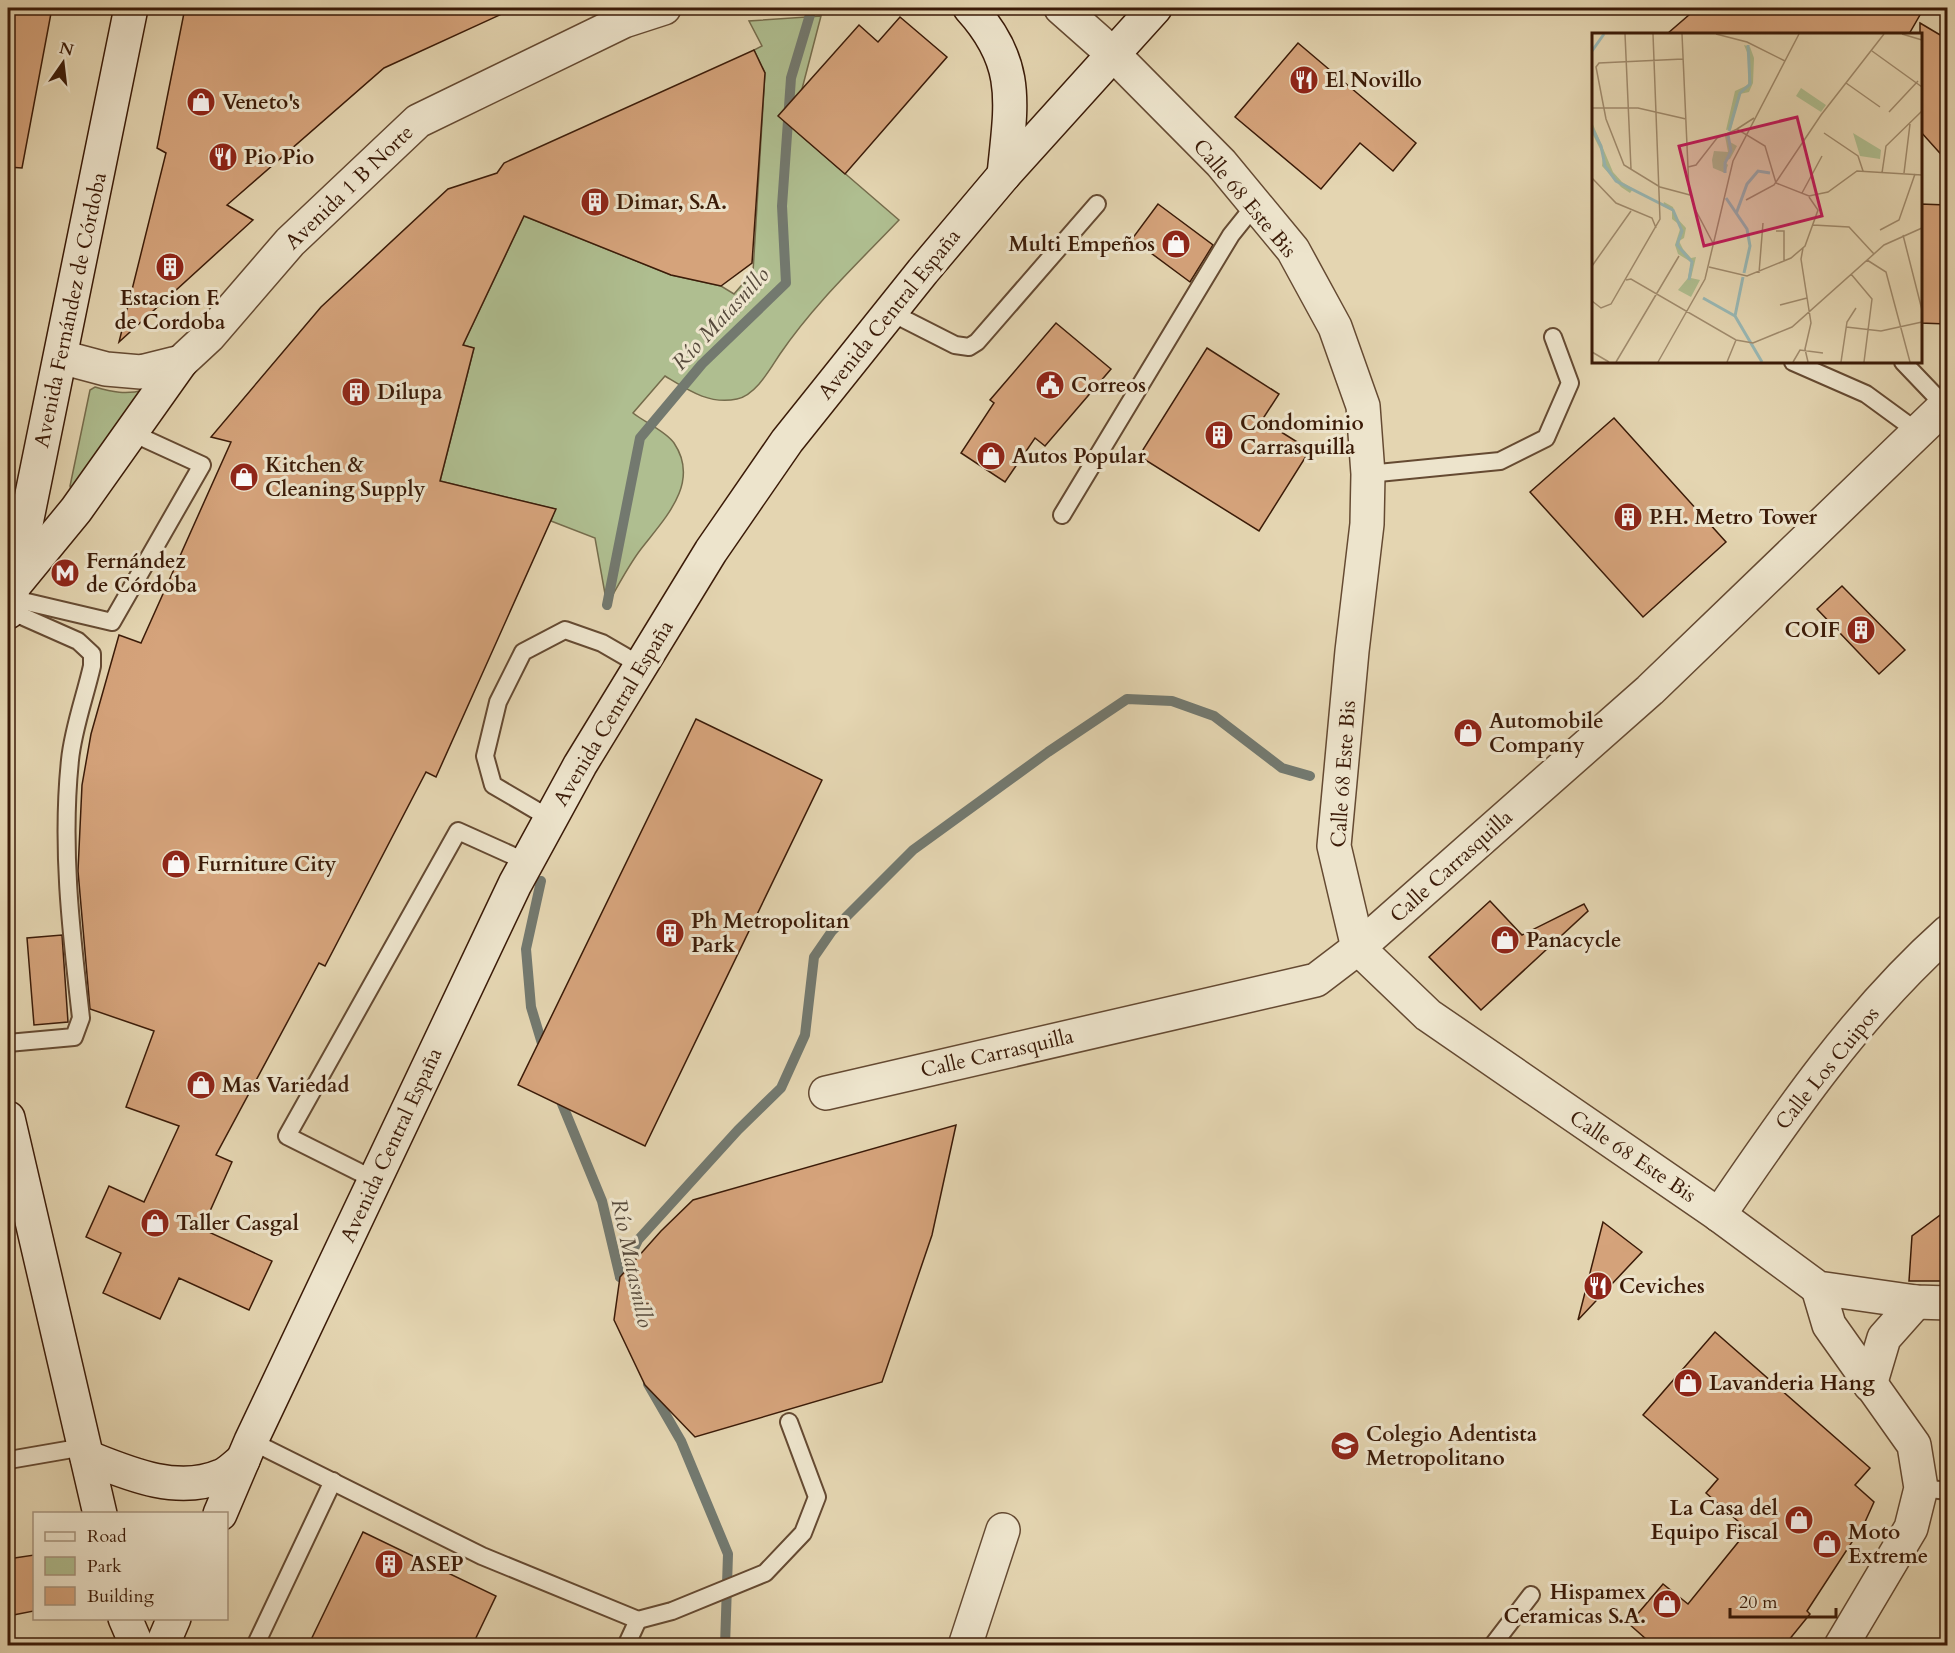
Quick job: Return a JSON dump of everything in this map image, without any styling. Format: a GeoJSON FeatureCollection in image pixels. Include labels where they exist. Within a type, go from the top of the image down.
{"type":"FeatureCollection","features":[{"type":"Feature","properties":{"kind":"street","name":"Avenida Fernández de Córdoba"},"geometry":{"type":"LineString","coordinates":[[9,602],[131,8]]}},
{"type":"Feature","properties":{"kind":"street","name":"Avenida 1 B Norte"},"geometry":{"type":"LineString","coordinates":[[61,357],[106,369],[141,372],[181,362],[209,336],[290,242],[418,121],[624,21],[664,8]]}},
{"type":"Feature","properties":{"kind":"street"},"geometry":{"type":"LineString","coordinates":[[970,8],[988,27],[1005,61],[1010,89],[1010,115],[1004,175]]}},
{"type":"Feature","properties":{"kind":"street"},"geometry":{"type":"LineString","coordinates":[[1061,8],[1113,54]]}},
{"type":"Feature","properties":{"kind":"street","name":"Avenida Central España"},"geometry":{"type":"LineString","coordinates":[[221,1512],[247,1451],[527,862],[640,665],[711,551],[787,441],[1004,175],[1155,8]]}},
{"type":"Feature","properties":{"kind":"street","name":"Calle 68 Este Bis"},"geometry":{"type":"LineString","coordinates":[[1113,54],[1221,164],[1293,250],[1335,327],[1363,406],[1368,474],[1367,524],[1352,651],[1334,846],[1358,948],[1428,1015],[1719,1215],[1818,1288],[1932,1303]]}},
{"type":"Feature","properties":{"kind":"street"},"geometry":{"type":"LineString","coordinates":[[9,602],[181,362]]}},
{"type":"Feature","properties":{"kind":"street","name":"Calle Carrasquilla"},"geometry":{"type":"LineString","coordinates":[[826,1093],[1316,980],[1358,948],[1650,690],[1946,404]]}},
{"type":"Feature","properties":{"kind":"street","name":"Calle Los Cuipos"},"geometry":{"type":"LineString","coordinates":[[1719,1215],[1812,1081],[1919,958],[1947,932]]}},
{"type":"Feature","properties":{"kind":"street"},"geometry":{"type":"LineString","coordinates":[[8,1118],[100,1512]]}},
{"type":"Feature","properties":{"kind":"street"},"geometry":{"type":"LineString","coordinates":[[1818,1288],[1829,1325],[1914,1445],[1934,1490],[1841,1646]]}},
{"type":"Feature","properties":{"kind":"street"},"geometry":{"type":"LineString","coordinates":[[1870,1384],[1884,1338],[1932,1303]]}},
{"type":"Feature","properties":{"kind":"street"},"geometry":{"type":"LineString","coordinates":[[86,1452],[130,1474],[156,1481],[191,1483],[221,1476],[247,1451]]}},
{"type":"Feature","properties":{"kind":"street"},"geometry":{"type":"LineString","coordinates":[[965,1646],[1003,1530]]}},
{"type":"Feature","properties":{"kind":"street"},"geometry":{"type":"LineString","coordinates":[[125,1620],[137,1646]]}},
{"type":"Feature","properties":{"kind":"street"},"geometry":{"type":"LineString","coordinates":[[162,1646],[173,1620]]}},
{"type":"Feature","properties":{"kind":"lane"},"geometry":{"type":"LineString","coordinates":[[890,312],[955,345],[969,347],[977,342],[1097,204]]}},
{"type":"Feature","properties":{"kind":"lane"},"geometry":{"type":"LineString","coordinates":[[1062,515],[1231,235],[1255,205]]}},
{"type":"Feature","properties":{"kind":"lane"},"geometry":{"type":"LineString","coordinates":[[1368,474],[1500,461],[1546,438],[1570,383],[1553,337]]}},
{"type":"Feature","properties":{"kind":"lane"},"geometry":{"type":"LineString","coordinates":[[1795,363],[1866,394],[1917,432]]}},
{"type":"Feature","properties":{"kind":"lane"},"geometry":{"type":"LineString","coordinates":[[1904,363],[1946,404]]}},
{"type":"Feature","properties":{"kind":"lane"},"geometry":{"type":"LineString","coordinates":[[9,602],[112,622],[202,465],[130,432]]}},
{"type":"Feature","properties":{"kind":"lane"},"geometry":{"type":"LineString","coordinates":[[8,1043],[74,1037],[81,1017],[67,894],[65,838],[70,758],[92,666],[92,654],[78,641],[9,602]]}},
{"type":"Feature","properties":{"kind":"lane"},"geometry":{"type":"LineString","coordinates":[[551,819],[493,785],[485,756],[498,702],[523,652],[565,630],[602,643],[640,665]]}},
{"type":"Feature","properties":{"kind":"lane"},"geometry":{"type":"LineString","coordinates":[[375,1180],[287,1136],[458,831],[527,862]]}},
{"type":"Feature","properties":{"kind":"lane"},"geometry":{"type":"LineString","coordinates":[[247,1451],[333,1481],[482,1556],[638,1620],[672,1611],[765,1573],[803,1533],[817,1497],[789,1422]]}},
{"type":"Feature","properties":{"kind":"lane"},"geometry":{"type":"LineString","coordinates":[[9,1460],[86,1452]]}},
{"type":"Feature","properties":{"kind":"lane"},"geometry":{"type":"LineString","coordinates":[[255,1646],[333,1481]]}},
{"type":"Feature","properties":{"kind":"lane"},"geometry":{"type":"LineString","coordinates":[[1492,1646],[1531,1595]]}},
{"type":"Feature","properties":{"kind":"lane"},"geometry":{"type":"LineString","coordinates":[[626,1646],[638,1620]]}},
{"type":"Feature","properties":{"kind":"green space"},"geometry":{"type":"Polygon","coordinates":[[[821,16],[802,89],[798,133],[899,220],[822,301],[793,336],[762,381],[744,397],[727,400],[708,398],[665,376],[633,413],[674,443],[681,458],[683,472],[681,486],[669,513],[632,562],[607,605],[595,538],[551,521],[555,509],[440,481],[474,348],[463,345],[524,216],[671,275],[721,286],[734,294],[753,272],[765,73],[754,50],[762,46],[749,21],[821,16]]]}},
{"type":"Feature","properties":{"kind":"green space"},"geometry":{"type":"Polygon","coordinates":[[[95,387],[119,392],[144,390],[72,493],[70,486],[90,390],[95,387]]]}},
{"type":"Feature","properties":{"kind":"building"},"geometry":{"type":"Polygon","coordinates":[[[8,8],[52,8],[22,168],[8,167],[8,8]]]}},
{"type":"Feature","properties":{"kind":"building"},"geometry":{"type":"Polygon","coordinates":[[[185,8],[515,8],[384,68],[227,205],[253,220],[119,342],[166,153],[157,148],[185,8]]]}},
{"type":"Feature","properties":{"kind":"building"},"geometry":{"type":"Polygon","coordinates":[[[1697,8],[1924,8],[1910,33],[1668,33],[1697,8]]]}},
{"type":"Feature","properties":{"kind":"building"},"geometry":{"type":"Polygon","coordinates":[[[900,17],[947,57],[845,174],[778,116],[859,25],[878,42],[900,17]]]}},
{"type":"Feature","properties":{"kind":"building"},"geometry":{"type":"Polygon","coordinates":[[[1920,23],[1947,39],[1947,161],[1922,133],[1922,33],[1920,33],[1920,23]]]}},
{"type":"Feature","properties":{"kind":"building","name":"El Novillo"},"geometry":{"type":"Polygon","coordinates":[[[1298,43],[1416,143],[1393,171],[1360,143],[1321,189],[1235,117],[1298,43]]]}},
{"type":"Feature","properties":{"kind":"building"},"geometry":{"type":"Polygon","coordinates":[[[754,50],[765,73],[752,263],[721,286],[671,275],[524,216],[463,345],[474,348],[440,481],[556,509],[436,777],[426,772],[325,966],[319,963],[216,1155],[232,1162],[202,1229],[272,1261],[249,1310],[179,1278],[160,1319],[103,1293],[121,1253],[86,1237],[109,1186],[144,1202],[179,1126],[126,1107],[154,1031],[90,1009],[78,871],[82,785],[91,734],[119,635],[141,643],[231,442],[211,437],[321,307],[448,189],[497,173],[504,163],[754,50]]]}},
{"type":"Feature","properties":{"kind":"building","name":"Multi Empeños"},"geometry":{"type":"Polygon","coordinates":[[[1158,204],[1213,245],[1190,282],[1132,239],[1158,204]]]}},
{"type":"Feature","properties":{"kind":"building"},"geometry":{"type":"Polygon","coordinates":[[[1922,204],[1947,205],[1947,324],[1922,323],[1922,204]]]}},
{"type":"Feature","properties":{"kind":"building","name":"Correos"},"geometry":{"type":"Polygon","coordinates":[[[1056,323],[1111,369],[1045,446],[1035,438],[1005,482],[961,453],[994,403],[990,400],[1056,323]]]}},
{"type":"Feature","properties":{"kind":"building","name":"Condominio Carrasquilla"},"geometry":{"type":"Polygon","coordinates":[[[1207,348],[1279,394],[1262,420],[1310,450],[1259,531],[1139,456],[1207,348]]]}},
{"type":"Feature","properties":{"kind":"building","name":"P.H. Metro Tower"},"geometry":{"type":"Polygon","coordinates":[[[1614,418],[1726,542],[1643,617],[1530,492],[1614,418]]]}},
{"type":"Feature","properties":{"kind":"building","name":"COIF"},"geometry":{"type":"Polygon","coordinates":[[[1842,586],[1905,650],[1879,674],[1817,609],[1842,586]]]}},
{"type":"Feature","properties":{"kind":"building","name":"Ph Metropolitan Park"},"geometry":{"type":"Polygon","coordinates":[[[696,719],[822,780],[645,1146],[518,1085],[696,719]]]}},
{"type":"Feature","properties":{"kind":"building"},"geometry":{"type":"Polygon","coordinates":[[[1490,901],[1522,935],[1584,904],[1588,911],[1481,1010],[1429,957],[1490,901]]]}},
{"type":"Feature","properties":{"kind":"building"},"geometry":{"type":"Polygon","coordinates":[[[62,935],[68,1022],[34,1025],[27,938],[62,935]]]}},
{"type":"Feature","properties":{"kind":"building"},"geometry":{"type":"Polygon","coordinates":[[[956,1125],[932,1235],[882,1382],[695,1437],[645,1385],[614,1320],[620,1277],[661,1231],[693,1200],[956,1125]]]}},
{"type":"Feature","properties":{"kind":"building"},"geometry":{"type":"Polygon","coordinates":[[[1947,1210],[1947,1281],[1909,1281],[1912,1236],[1947,1210]]]}},
{"type":"Feature","properties":{"kind":"building","name":"Ceviches"},"geometry":{"type":"Polygon","coordinates":[[[1603,1222],[1642,1252],[1578,1320],[1603,1222]]]}},
{"type":"Feature","properties":{"kind":"building"},"geometry":{"type":"Polygon","coordinates":[[[1715,1332],[1870,1468],[1855,1485],[1874,1502],[1865,1522],[1807,1611],[1810,1614],[1784,1646],[1654,1646],[1629,1624],[1663,1584],[1688,1604],[1748,1530],[1706,1493],[1718,1479],[1643,1415],[1715,1332]]]}},
{"type":"Feature","properties":{"kind":"building","name":"ASEP"},"geometry":{"type":"Polygon","coordinates":[[[363,1532],[496,1596],[472,1646],[308,1646],[363,1532]]]}},
{"type":"Feature","properties":{"kind":"building"},"geometry":{"type":"Polygon","coordinates":[[[33,1555],[33,1611],[8,1616],[8,1559],[33,1555]]]}},
{"type":"Feature","properties":{"kind":"waterway","name":"Río Matasnillo"},"geometry":{"type":"LineString","coordinates":[[607,605],[640,438],[702,364],[786,283],[782,206],[791,78],[812,8]]}},
{"type":"Feature","properties":{"kind":"waterway"},"geometry":{"type":"LineString","coordinates":[[620,1277],[638,1240],[738,1130],[781,1088],[805,1035],[814,957],[832,931],[913,850],[1048,752],[1127,699],[1172,701],[1214,716],[1282,768],[1310,776]]}},
{"type":"Feature","properties":{"kind":"waterway","name":"Río Matasnillo"},"geometry":{"type":"LineString","coordinates":[[541,881],[526,949],[531,1007],[544,1050]]}},
{"type":"Feature","properties":{"kind":"waterway","name":"Río Matasnillo"},"geometry":{"type":"LineString","coordinates":[[558,1094],[602,1201],[620,1277]]}},
{"type":"Feature","properties":{"kind":"waterway","name":"Río Matasnillo"},"geometry":{"type":"LineString","coordinates":[[648,1384],[681,1441],[728,1554],[725,1646]]}},
{"type":"Feature","properties":{"kind":"place","name":"El Novillo"},"geometry":{"type":"Point","coordinates":[1304,80]}},
{"type":"Feature","properties":{"kind":"place","name":"Veneto's"},"geometry":{"type":"Point","coordinates":[201,102]}},
{"type":"Feature","properties":{"kind":"place","name":"Pio Pio"},"geometry":{"type":"Point","coordinates":[223,157]}},
{"type":"Feature","properties":{"kind":"place","name":"Dimar, S.A."},"geometry":{"type":"Point","coordinates":[595,202]}},
{"type":"Feature","properties":{"kind":"place","name":"Multi Empeños"},"geometry":{"type":"Point","coordinates":[1176,244]}},
{"type":"Feature","properties":{"kind":"place","name":"Estacion F. de Cordoba"},"geometry":{"type":"Point","coordinates":[170,267]}},
{"type":"Feature","properties":{"kind":"place","name":"Correos"},"geometry":{"type":"Point","coordinates":[1050,385]}},
{"type":"Feature","properties":{"kind":"place","name":"Dilupa"},"geometry":{"type":"Point","coordinates":[356,392]}},
{"type":"Feature","properties":{"kind":"place","name":"Condominio Carrasquilla"},"geometry":{"type":"Point","coordinates":[1219,435]}},
{"type":"Feature","properties":{"kind":"place","name":"Autos Popular"},"geometry":{"type":"Point","coordinates":[991,456]}},
{"type":"Feature","properties":{"kind":"place","name":"Kitchen & Cleaning Supply"},"geometry":{"type":"Point","coordinates":[244,477]}},
{"type":"Feature","properties":{"kind":"place","name":"P.H. Metro Tower"},"geometry":{"type":"Point","coordinates":[1628,517]}},
{"type":"Feature","properties":{"kind":"place","name":"Fernández de Córdoba"},"geometry":{"type":"Point","coordinates":[65,573]}},
{"type":"Feature","properties":{"kind":"place","name":"COIF"},"geometry":{"type":"Point","coordinates":[1861,630]}},
{"type":"Feature","properties":{"kind":"place","name":"Automobile Company"},"geometry":{"type":"Point","coordinates":[1468,733]}},
{"type":"Feature","properties":{"kind":"place","name":"Furniture City"},"geometry":{"type":"Point","coordinates":[176,864]}},
{"type":"Feature","properties":{"kind":"place","name":"Ph Metropolitan Park"},"geometry":{"type":"Point","coordinates":[670,933]}},
{"type":"Feature","properties":{"kind":"place","name":"Panacycle"},"geometry":{"type":"Point","coordinates":[1505,940]}},
{"type":"Feature","properties":{"kind":"place","name":"Mas Variedad"},"geometry":{"type":"Point","coordinates":[201,1085]}},
{"type":"Feature","properties":{"kind":"place","name":"Taller Casgal"},"geometry":{"type":"Point","coordinates":[155,1223]}},
{"type":"Feature","properties":{"kind":"place","name":"Ceviches"},"geometry":{"type":"Point","coordinates":[1598,1286]}},
{"type":"Feature","properties":{"kind":"place","name":"Lavanderia Hang"},"geometry":{"type":"Point","coordinates":[1688,1383]}},
{"type":"Feature","properties":{"kind":"place","name":"Colegio Adentista Metropolitano"},"geometry":{"type":"Point","coordinates":[1345,1446]}},
{"type":"Feature","properties":{"kind":"place","name":"La Casa del Equipo Fiscal"},"geometry":{"type":"Point","coordinates":[1799,1520]}},
{"type":"Feature","properties":{"kind":"place","name":"Moto Extreme"},"geometry":{"type":"Point","coordinates":[1827,1544]}},
{"type":"Feature","properties":{"kind":"place","name":"ASEP"},"geometry":{"type":"Point","coordinates":[389,1564]}},
{"type":"Feature","properties":{"kind":"place","name":"Hispamex Ceramicas S.A."},"geometry":{"type":"Point","coordinates":[1667,1604]}}]}
